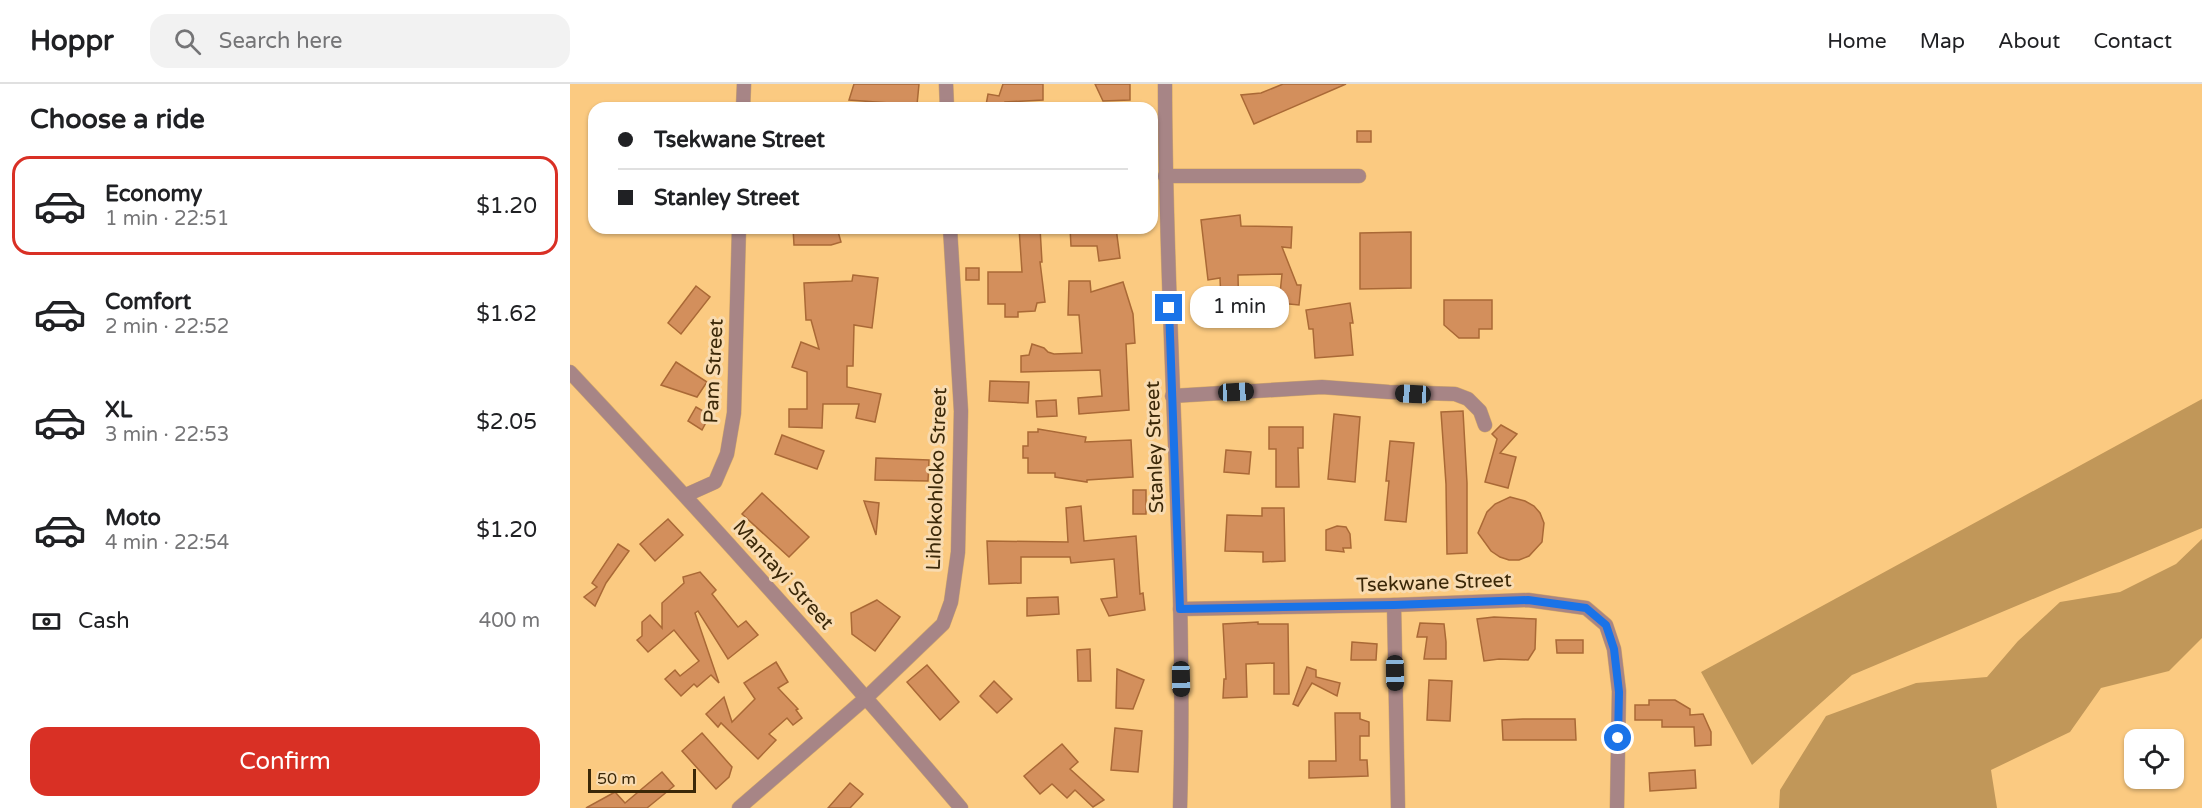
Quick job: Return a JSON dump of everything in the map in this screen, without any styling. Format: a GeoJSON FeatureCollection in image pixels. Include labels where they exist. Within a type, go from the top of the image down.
{"type":"FeatureCollection","features":[{"type":"Feature","properties":{"kind":"street"},"geometry":{"type":"LineString","coordinates":[[743,102],[744,84]]}},
{"type":"Feature","properties":{"kind":"street"},"geometry":{"type":"LineString","coordinates":[[946,84],[947,102]]}},
{"type":"Feature","properties":{"kind":"street","name":"Stanley Street"},"geometry":{"type":"LineString","coordinates":[[1166,84],[1165,176],[1180,609],[1180,808]]}},
{"type":"Feature","properties":{"kind":"street"},"geometry":{"type":"LineString","coordinates":[[1165,176],[1359,176]]}},
{"type":"Feature","properties":{"kind":"street","name":"Pam Street"},"geometry":{"type":"LineString","coordinates":[[686,495],[715,482],[727,454],[734,413],[740,234]]}},
{"type":"Feature","properties":{"kind":"street","name":"Lihlokohloko Street"},"geometry":{"type":"LineString","coordinates":[[739,808],[867,697],[943,624],[951,602],[958,552],[962,411],[950,234]]}},
{"type":"Feature","properties":{"kind":"street","name":"Mantayi Street"},"geometry":{"type":"LineString","coordinates":[[570,372],[686,495],[867,697],[961,808]]}},
{"type":"Feature","properties":{"kind":"street"},"geometry":{"type":"LineString","coordinates":[[1172,396],[1322,387],[1436,395],[1455,394],[1468,399],[1480,411],[1485,425]]}},
{"type":"Feature","properties":{"kind":"street","name":"Tsekwane Street"},"geometry":{"type":"LineString","coordinates":[[1180,609],[1528,600],[1586,608],[1606,625],[1614,649],[1619,692],[1617,808]]}},
{"type":"Feature","properties":{"kind":"street"},"geometry":{"type":"LineString","coordinates":[[1394,605],[1398,808]]}},
{"type":"Feature","properties":{"kind":"shaded area"},"geometry":{"type":"Polygon","coordinates":[[[2202,399],[2202,528],[1852,675],[1752,765],[1701,672],[2202,399]]]}},
{"type":"Feature","properties":{"kind":"shaded area"},"geometry":{"type":"Polygon","coordinates":[[[2202,539],[2202,638],[2169,671],[2101,688],[2070,732],[1991,770],[1997,808],[1779,808],[1780,790],[1826,716],[1916,683],[1987,677],[2018,641],[2060,602],[2120,592],[2176,564],[2202,539]]]}},
{"type":"Feature","properties":{"kind":"building"},"geometry":{"type":"Polygon","coordinates":[[[854,84],[919,84],[917,102],[849,100],[854,84]]]}},
{"type":"Feature","properties":{"kind":"building"},"geometry":{"type":"Polygon","coordinates":[[[1003,84],[1043,84],[1043,100],[987,102],[988,94],[999,96],[1003,84]]]}},
{"type":"Feature","properties":{"kind":"building"},"geometry":{"type":"Polygon","coordinates":[[[1095,84],[1130,84],[1130,100],[1103,101],[1095,84]]]}},
{"type":"Feature","properties":{"kind":"building"},"geometry":{"type":"Polygon","coordinates":[[[1283,84],[1346,84],[1254,124],[1241,95],[1261,93],[1283,84]]]}},
{"type":"Feature","properties":{"kind":"building"},"geometry":{"type":"Polygon","coordinates":[[[1357,131],[1371,131],[1371,142],[1357,142],[1357,131]]]}},
{"type":"Feature","properties":{"kind":"building"},"geometry":{"type":"Polygon","coordinates":[[[1240,215],[1241,226],[1292,227],[1291,248],[1282,247],[1297,285],[1301,285],[1299,305],[1279,303],[1282,274],[1238,275],[1239,324],[1222,324],[1220,278],[1208,280],[1201,220],[1240,215]]]}},
{"type":"Feature","properties":{"kind":"building"},"geometry":{"type":"Polygon","coordinates":[[[1411,232],[1411,288],[1360,289],[1360,233],[1411,232]]]}},
{"type":"Feature","properties":{"kind":"building"},"geometry":{"type":"Polygon","coordinates":[[[793,234],[839,234],[841,242],[831,245],[794,245],[793,234]]]}},
{"type":"Feature","properties":{"kind":"building"},"geometry":{"type":"Polygon","coordinates":[[[1019,234],[1040,234],[1042,262],[1040,262],[1045,302],[1037,303],[1035,311],[1018,312],[1018,317],[1005,317],[1005,304],[988,304],[988,272],[1022,272],[1019,234]]]}},
{"type":"Feature","properties":{"kind":"building"},"geometry":{"type":"Polygon","coordinates":[[[1070,234],[1117,234],[1120,258],[1099,261],[1097,246],[1071,246],[1070,234]]]}},
{"type":"Feature","properties":{"kind":"building"},"geometry":{"type":"Polygon","coordinates":[[[966,268],[979,268],[979,280],[966,280],[966,268]]]}},
{"type":"Feature","properties":{"kind":"building"},"geometry":{"type":"Polygon","coordinates":[[[853,275],[878,278],[872,328],[854,325],[853,366],[847,366],[847,387],[881,394],[875,422],[856,418],[859,404],[823,404],[822,428],[789,427],[789,409],[807,409],[807,372],[792,367],[801,342],[819,349],[811,320],[806,320],[804,283],[852,281],[853,275]]]}},
{"type":"Feature","properties":{"kind":"building"},"geometry":{"type":"Polygon","coordinates":[[[1069,281],[1090,281],[1091,292],[1123,282],[1133,314],[1135,343],[1126,344],[1129,410],[1079,414],[1078,398],[1102,396],[1100,370],[1021,372],[1021,356],[1029,355],[1032,344],[1054,354],[1082,353],[1079,315],[1068,315],[1069,281]]]}},
{"type":"Feature","properties":{"kind":"building"},"geometry":{"type":"Polygon","coordinates":[[[696,286],[710,297],[681,334],[668,323],[696,286]]]}},
{"type":"Feature","properties":{"kind":"building"},"geometry":{"type":"Polygon","coordinates":[[[1444,300],[1492,300],[1492,329],[1479,329],[1479,338],[1459,338],[1444,325],[1444,300]]]}},
{"type":"Feature","properties":{"kind":"building"},"geometry":{"type":"Polygon","coordinates":[[[1350,303],[1353,323],[1350,323],[1353,355],[1315,358],[1313,329],[1309,329],[1306,310],[1350,303]]]}},
{"type":"Feature","properties":{"kind":"building"},"geometry":{"type":"Polygon","coordinates":[[[676,362],[707,382],[697,397],[661,385],[676,362]]]}},
{"type":"Feature","properties":{"kind":"building"},"geometry":{"type":"Polygon","coordinates":[[[990,381],[1029,382],[1028,403],[989,401],[990,381]]]}},
{"type":"Feature","properties":{"kind":"building"},"geometry":{"type":"Polygon","coordinates":[[[1056,400],[1057,416],[1037,417],[1036,401],[1056,400]]]}},
{"type":"Feature","properties":{"kind":"building"},"geometry":{"type":"Polygon","coordinates":[[[696,407],[710,415],[702,430],[688,421],[696,407]]]}},
{"type":"Feature","properties":{"kind":"building"},"geometry":{"type":"Polygon","coordinates":[[[1463,411],[1467,483],[1467,553],[1447,554],[1446,484],[1441,412],[1463,411]]]}},
{"type":"Feature","properties":{"kind":"building"},"geometry":{"type":"Polygon","coordinates":[[[1334,414],[1360,417],[1355,482],[1328,479],[1334,414]]]}},
{"type":"Feature","properties":{"kind":"building"},"geometry":{"type":"Polygon","coordinates":[[[1501,425],[1517,434],[1500,453],[1516,457],[1508,488],[1485,482],[1497,439],[1492,434],[1501,425]]]}},
{"type":"Feature","properties":{"kind":"building"},"geometry":{"type":"Polygon","coordinates":[[[1269,427],[1303,427],[1303,448],[1298,448],[1299,487],[1276,487],[1276,449],[1269,449],[1269,427]]]}},
{"type":"Feature","properties":{"kind":"building"},"geometry":{"type":"Polygon","coordinates":[[[1038,429],[1086,437],[1085,442],[1131,440],[1133,477],[1087,480],[1087,482],[1055,477],[1055,473],[1028,473],[1028,458],[1023,458],[1023,446],[1028,446],[1028,432],[1038,432],[1038,429]]]}},
{"type":"Feature","properties":{"kind":"building"},"geometry":{"type":"Polygon","coordinates":[[[782,435],[824,451],[817,469],[775,454],[782,435]]]}},
{"type":"Feature","properties":{"kind":"building"},"geometry":{"type":"Polygon","coordinates":[[[1390,441],[1414,443],[1406,522],[1385,520],[1390,441]]]}},
{"type":"Feature","properties":{"kind":"building"},"geometry":{"type":"Polygon","coordinates":[[[1226,450],[1251,452],[1249,474],[1224,472],[1226,450]]]}},
{"type":"Feature","properties":{"kind":"building"},"geometry":{"type":"Polygon","coordinates":[[[876,458],[929,460],[928,481],[875,480],[876,458]]]}},
{"type":"Feature","properties":{"kind":"building"},"geometry":{"type":"Polygon","coordinates":[[[1133,490],[1146,490],[1146,514],[1133,514],[1133,490]]]}},
{"type":"Feature","properties":{"kind":"building"},"geometry":{"type":"Polygon","coordinates":[[[762,493],[809,537],[789,557],[742,514],[762,493]]]}},
{"type":"Feature","properties":{"kind":"building"},"geometry":{"type":"Polygon","coordinates":[[[1510,497],[1534,506],[1544,523],[1542,542],[1529,556],[1519,560],[1500,557],[1491,551],[1478,533],[1487,512],[1495,504],[1510,497]]]}},
{"type":"Feature","properties":{"kind":"building"},"geometry":{"type":"Polygon","coordinates":[[[864,501],[879,503],[876,535],[864,501]]]}},
{"type":"Feature","properties":{"kind":"building"},"geometry":{"type":"Polygon","coordinates":[[[1081,506],[1084,541],[1136,536],[1140,594],[1143,593],[1145,610],[1109,616],[1101,599],[1117,597],[1114,559],[1071,563],[1070,557],[1021,557],[1021,583],[989,584],[987,541],[1068,542],[1066,508],[1081,506]]]}},
{"type":"Feature","properties":{"kind":"building"},"geometry":{"type":"Polygon","coordinates":[[[1262,508],[1284,508],[1285,561],[1263,562],[1263,552],[1225,551],[1227,515],[1262,516],[1262,508]]]}},
{"type":"Feature","properties":{"kind":"building"},"geometry":{"type":"Polygon","coordinates":[[[668,519],[683,535],[655,561],[640,544],[668,519]]]}},
{"type":"Feature","properties":{"kind":"building"},"geometry":{"type":"Polygon","coordinates":[[[1337,526],[1346,527],[1350,534],[1351,548],[1343,548],[1344,552],[1326,550],[1326,530],[1337,526]]]}},
{"type":"Feature","properties":{"kind":"building"},"geometry":{"type":"Polygon","coordinates":[[[618,544],[629,551],[606,583],[595,606],[584,597],[597,587],[592,583],[618,544]]]}},
{"type":"Feature","properties":{"kind":"building"},"geometry":{"type":"Polygon","coordinates":[[[700,572],[716,590],[712,594],[738,627],[746,621],[758,635],[728,659],[698,611],[695,613],[719,683],[711,675],[697,687],[694,684],[681,696],[665,679],[675,670],[680,676],[699,661],[674,630],[648,652],[637,640],[642,636],[642,622],[650,615],[662,628],[662,603],[684,583],[683,577],[700,572]]]}},
{"type":"Feature","properties":{"kind":"building"},"geometry":{"type":"Polygon","coordinates":[[[1058,597],[1059,614],[1027,616],[1027,598],[1058,597]]]}},
{"type":"Feature","properties":{"kind":"building"},"geometry":{"type":"Polygon","coordinates":[[[877,600],[900,617],[875,651],[852,634],[851,613],[877,600]]]}},
{"type":"Feature","properties":{"kind":"building"},"geometry":{"type":"Polygon","coordinates":[[[1494,617],[1536,619],[1535,649],[1528,660],[1484,661],[1477,619],[1494,617]]]}},
{"type":"Feature","properties":{"kind":"building"},"geometry":{"type":"Polygon","coordinates":[[[1258,622],[1258,624],[1288,624],[1289,694],[1274,694],[1274,663],[1246,664],[1247,697],[1223,698],[1224,679],[1226,679],[1223,624],[1258,622]]]}},
{"type":"Feature","properties":{"kind":"building"},"geometry":{"type":"Polygon","coordinates":[[[1420,623],[1444,624],[1446,659],[1424,659],[1427,637],[1417,637],[1420,623]]]}},
{"type":"Feature","properties":{"kind":"building"},"geometry":{"type":"Polygon","coordinates":[[[1556,640],[1583,640],[1583,653],[1557,653],[1556,640]]]}},
{"type":"Feature","properties":{"kind":"building"},"geometry":{"type":"Polygon","coordinates":[[[1352,642],[1377,644],[1376,660],[1351,660],[1352,642]]]}},
{"type":"Feature","properties":{"kind":"building"},"geometry":{"type":"Polygon","coordinates":[[[1090,649],[1091,681],[1078,681],[1077,650],[1090,649]]]}},
{"type":"Feature","properties":{"kind":"building"},"geometry":{"type":"Polygon","coordinates":[[[776,662],[788,682],[778,688],[798,709],[796,710],[802,718],[793,725],[787,718],[769,734],[776,740],[758,759],[721,723],[718,727],[706,714],[724,697],[732,722],[755,699],[744,683],[776,662]]]}},
{"type":"Feature","properties":{"kind":"building"},"geometry":{"type":"Polygon","coordinates":[[[927,665],[959,702],[940,720],[907,682],[927,665]]]}},
{"type":"Feature","properties":{"kind":"building"},"geometry":{"type":"Polygon","coordinates":[[[1307,667],[1316,670],[1316,677],[1340,683],[1337,696],[1312,683],[1298,706],[1293,704],[1307,667]]]}},
{"type":"Feature","properties":{"kind":"building"},"geometry":{"type":"Polygon","coordinates":[[[1117,669],[1144,680],[1133,709],[1116,708],[1117,669]]]}},
{"type":"Feature","properties":{"kind":"building"},"geometry":{"type":"Polygon","coordinates":[[[1429,680],[1452,681],[1450,721],[1427,720],[1429,680]]]}},
{"type":"Feature","properties":{"kind":"building"},"geometry":{"type":"Polygon","coordinates":[[[994,681],[1012,699],[997,713],[980,696],[994,681]]]}},
{"type":"Feature","properties":{"kind":"building"},"geometry":{"type":"Polygon","coordinates":[[[1649,700],[1675,700],[1690,709],[1690,715],[1703,714],[1711,732],[1711,745],[1695,746],[1694,727],[1662,727],[1662,720],[1635,720],[1635,705],[1649,705],[1649,700]]]}},
{"type":"Feature","properties":{"kind":"building"},"geometry":{"type":"Polygon","coordinates":[[[1335,713],[1360,713],[1360,719],[1369,722],[1369,736],[1360,736],[1360,760],[1367,760],[1368,776],[1309,778],[1309,761],[1336,761],[1335,713]]]}},
{"type":"Feature","properties":{"kind":"building"},"geometry":{"type":"Polygon","coordinates":[[[1575,719],[1576,740],[1503,740],[1502,720],[1575,719]]]}},
{"type":"Feature","properties":{"kind":"building"},"geometry":{"type":"Polygon","coordinates":[[[1115,728],[1142,731],[1138,772],[1111,770],[1115,728]]]}},
{"type":"Feature","properties":{"kind":"building"},"geometry":{"type":"Polygon","coordinates":[[[702,733],[732,767],[729,777],[716,789],[682,751],[702,733]]]}},
{"type":"Feature","properties":{"kind":"building"},"geometry":{"type":"Polygon","coordinates":[[[1062,744],[1078,762],[1070,769],[1104,800],[1093,807],[1075,790],[1067,798],[1052,784],[1040,794],[1024,776],[1062,744]]]}},
{"type":"Feature","properties":{"kind":"building"},"geometry":{"type":"Polygon","coordinates":[[[1695,770],[1696,788],[1650,791],[1649,773],[1695,770]]]}},
{"type":"Feature","properties":{"kind":"building"},"geometry":{"type":"Polygon","coordinates":[[[662,772],[674,786],[647,808],[586,808],[615,792],[625,803],[662,772]]]}},
{"type":"Feature","properties":{"kind":"building"},"geometry":{"type":"Polygon","coordinates":[[[850,783],[863,794],[850,808],[828,808],[850,783]]]}},
{"type":"Feature","properties":{"kind":"route"},"geometry":{"type":"LineString","coordinates":[[1169,308],[1180,609],[1528,600],[1586,608],[1606,625],[1614,649],[1619,692],[1618,738]]}}]}
